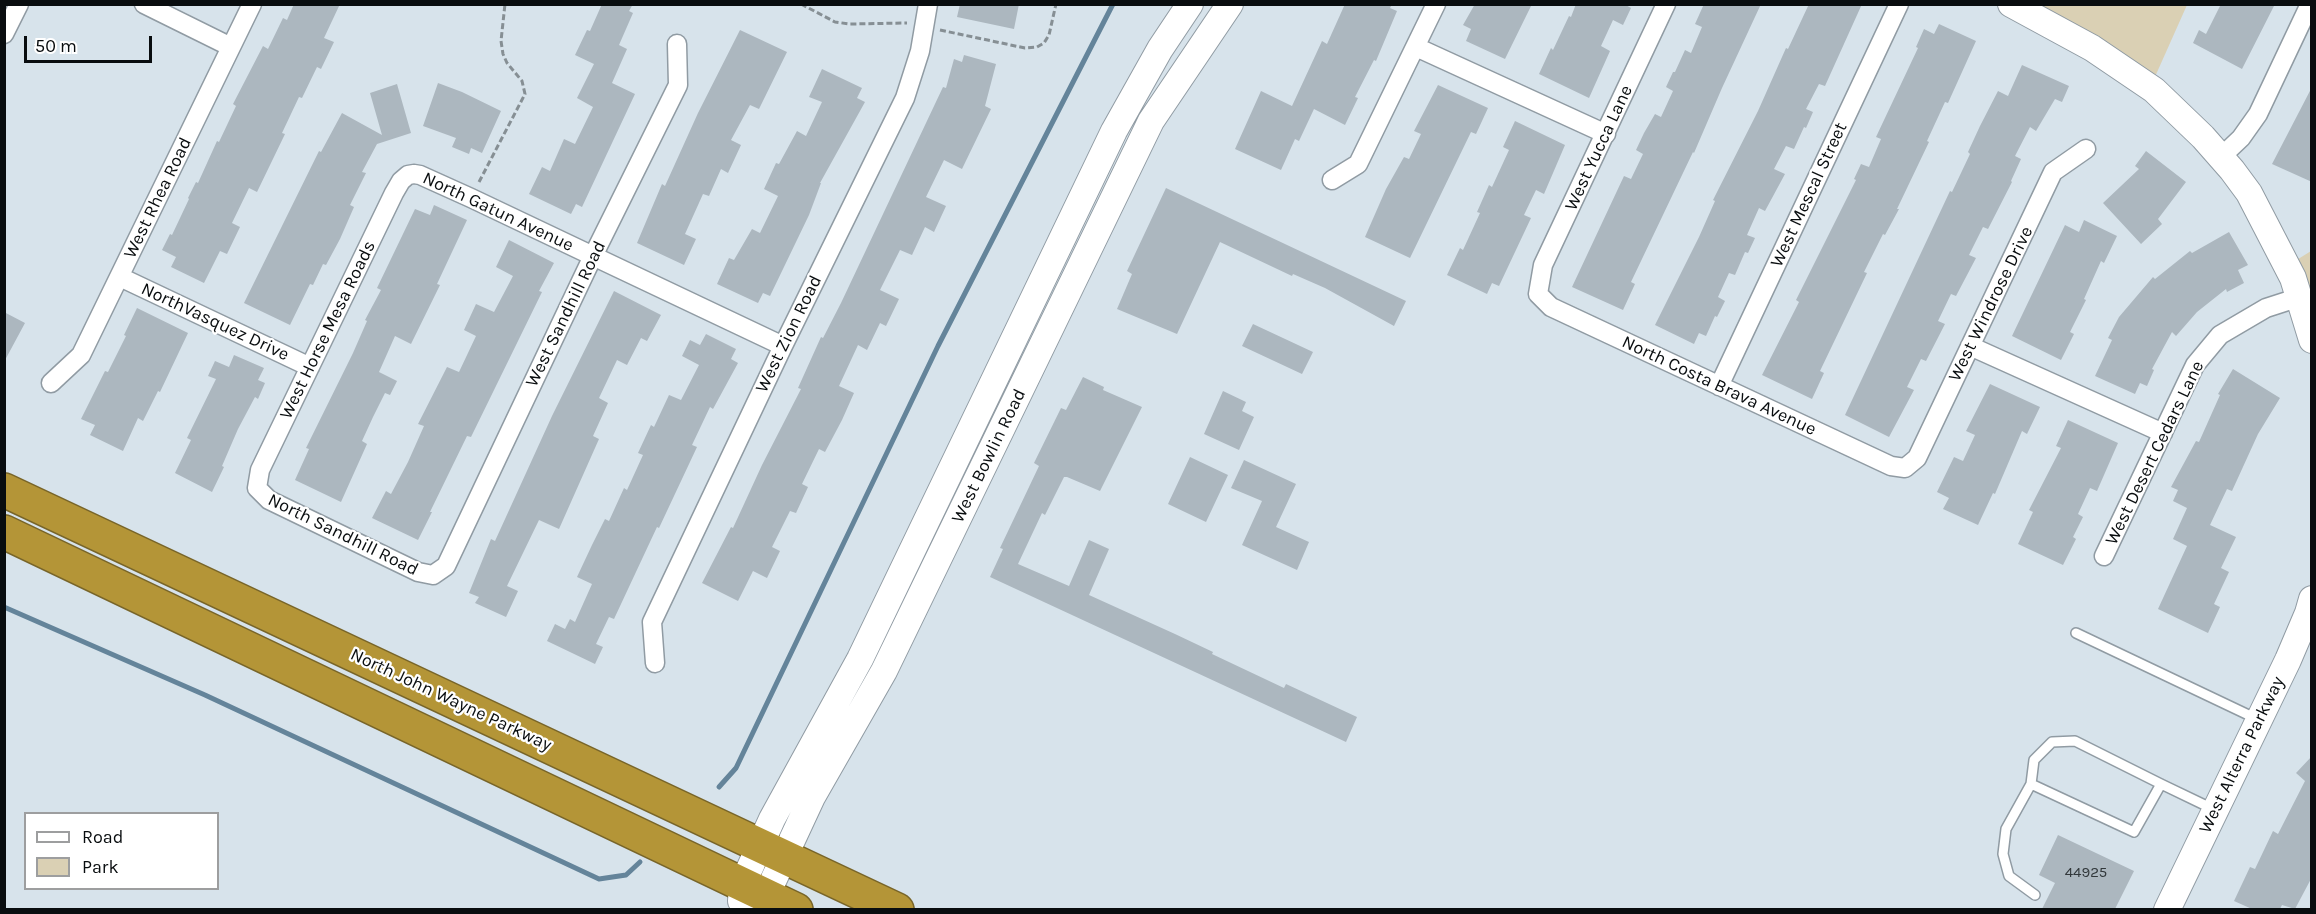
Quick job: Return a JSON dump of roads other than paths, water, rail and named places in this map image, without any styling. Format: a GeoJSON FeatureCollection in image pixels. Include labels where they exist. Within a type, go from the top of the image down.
{"type":"FeatureCollection","features":[{"type":"Feature","properties":{"kind":"highway","name":"North John Wayne Parkway"},"geometry":{"type":"LineString","coordinates":[[4,490],[897,909]]}},
{"type":"Feature","properties":{"kind":"highway"},"geometry":{"type":"LineString","coordinates":[[4,532],[589,810],[645,839],[750,900],[796,909]]}},
{"type":"Feature","properties":{"kind":"street"},"geometry":{"type":"LineString","coordinates":[[4,34],[19,4]]}},
{"type":"Feature","properties":{"kind":"street"},"geometry":{"type":"LineString","coordinates":[[144,4],[231,47]]}},
{"type":"Feature","properties":{"kind":"street","name":"West Rhea Road"},"geometry":{"type":"LineString","coordinates":[[51,383],[81,355],[252,4]]}},
{"type":"Feature","properties":{"kind":"street","name":"West Zion Road"},"geometry":{"type":"LineString","coordinates":[[655,663],[652,622],[783,346],[905,98],[914,73],[917,25],[928,4]]}},
{"type":"Feature","properties":{"kind":"street","name":"West Bowlin Road"},"geometry":{"type":"LineString","coordinates":[[750,900],[773,850],[789,785],[860,659],[1114,131],[1160,49],[1190,4]]}},
{"type":"Feature","properties":{"kind":"street","name":"West Bowlin Road"},"geometry":{"type":"LineString","coordinates":[[773,850],[812,797],[884,671],[1151,122],[1230,4]]}},
{"type":"Feature","properties":{"kind":"street"},"geometry":{"type":"LineString","coordinates":[[1332,180],[1358,164],[1436,4]]}},
{"type":"Feature","properties":{"kind":"street","name":"West Yucca Lane"},"geometry":{"type":"LineString","coordinates":[[1538,294],[1543,265],[1666,4]]}},
{"type":"Feature","properties":{"kind":"street","name":"West Mescal Street"},"geometry":{"type":"LineString","coordinates":[[1719,386],[1899,4]]}},
{"type":"Feature","properties":{"kind":"street"},"geometry":{"type":"LineString","coordinates":[[2011,4],[2092,48],[2154,90],[2221,157],[2249,193],[2293,278],[2312,340]]}},
{"type":"Feature","properties":{"kind":"street"},"geometry":{"type":"LineString","coordinates":[[2221,157],[2241,138],[2258,114],[2310,4]]}},
{"type":"Feature","properties":{"kind":"street","name":"West Sandhill Road"},"geometry":{"type":"LineString","coordinates":[[433,575],[446,566],[593,256],[678,85],[677,44]]}},
{"type":"Feature","properties":{"kind":"street"},"geometry":{"type":"LineString","coordinates":[[1416,47],[1606,134]]}},
{"type":"Feature","properties":{"kind":"street","name":"West Windrose Drive"},"geometry":{"type":"LineString","coordinates":[[1905,468],[1917,458],[2054,172],[2086,149]]}},
{"type":"Feature","properties":{"kind":"street","name":"North Gatun Avenue"},"geometry":{"type":"LineString","coordinates":[[408,175],[420,175],[471,198],[783,346]]}},
{"type":"Feature","properties":{"kind":"street","name":"West Horse Mesa Roads"},"geometry":{"type":"LineString","coordinates":[[257,488],[260,470],[394,193],[408,175]]}},
{"type":"Feature","properties":{"kind":"street","name":"NorthVasquez Drive"},"geometry":{"type":"LineString","coordinates":[[120,277],[310,367]]}},
{"type":"Feature","properties":{"kind":"street","name":"North Costa Brava Avenue"},"geometry":{"type":"LineString","coordinates":[[1538,294],[1551,307],[1891,466],[1905,468]]}},
{"type":"Feature","properties":{"kind":"street","name":"West Desert Cedars Lane"},"geometry":{"type":"LineString","coordinates":[[2104,556],[2195,365],[2220,335],[2266,308],[2300,297]]}},
{"type":"Feature","properties":{"kind":"street"},"geometry":{"type":"LineString","coordinates":[[1970,346],[2163,433]]}},
{"type":"Feature","properties":{"kind":"street","name":"North Sandhill Road"},"geometry":{"type":"LineString","coordinates":[[257,488],[269,500],[418,572],[433,575]]}},
{"type":"Feature","properties":{"kind":"street","name":"West Alterra Parkway"},"geometry":{"type":"LineString","coordinates":[[2167,909],[2292,651],[2312,599]]}},
{"type":"Feature","properties":{"kind":"lane"},"geometry":{"type":"LineString","coordinates":[[2076,633],[2259,720]]}},
{"type":"Feature","properties":{"kind":"lane"},"geometry":{"type":"LineString","coordinates":[[2035,895],[2009,876],[2003,854],[2006,830],[2031,784],[2034,760],[2052,742],[2075,741],[2215,811]]}},
{"type":"Feature","properties":{"kind":"lane"},"geometry":{"type":"LineString","coordinates":[[2031,784],[2134,832],[2161,784]]}},
{"type":"Feature","properties":{"kind":"waterway"},"geometry":{"type":"LineString","coordinates":[[719,787],[736,768],[938,346],[1113,4]]}},
{"type":"Feature","properties":{"kind":"waterway"},"geometry":{"type":"LineString","coordinates":[[4,607],[205,695],[599,879],[626,875],[640,862]]}}]}
